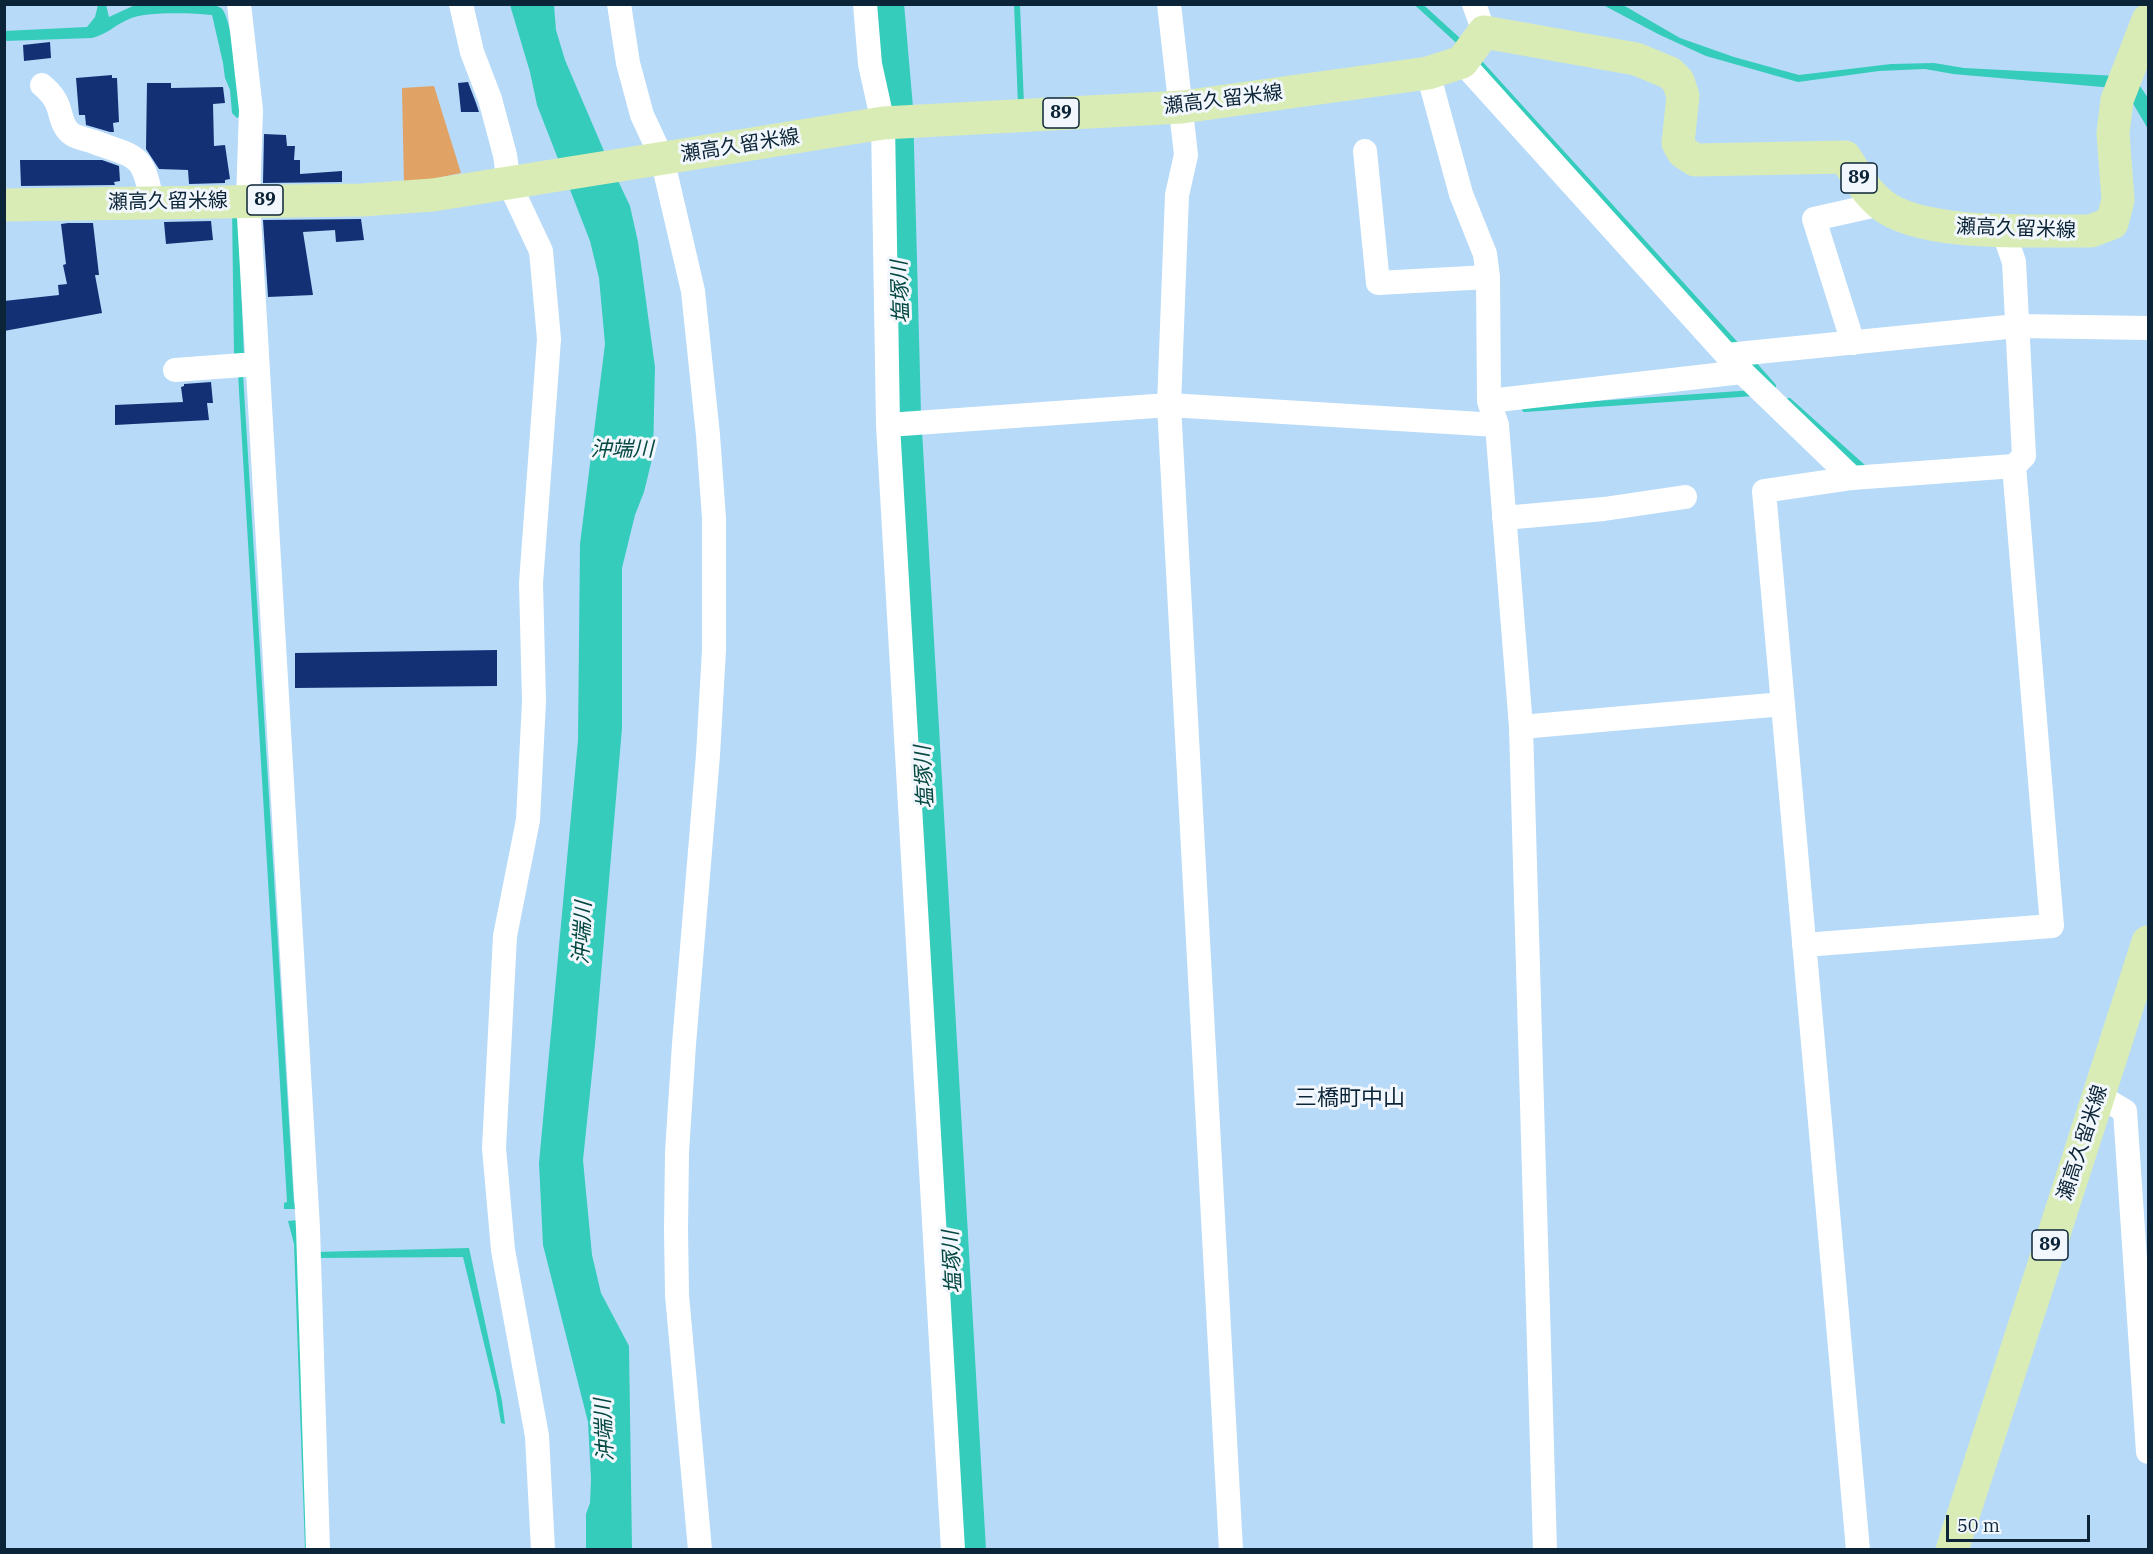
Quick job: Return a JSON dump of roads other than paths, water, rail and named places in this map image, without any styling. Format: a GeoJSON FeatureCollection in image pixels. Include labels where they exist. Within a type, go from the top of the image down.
{"type":"FeatureCollection","features":[{"type":"Feature","properties":{"kind":"main road","name":"瀬高久留米線"},"geometry":{"type":"LineString","coordinates":[[4,205],[362,200],[433,195],[883,123],[1182,107],[1428,73],[1472,39],[1636,59],[1670,73],[1678,81],[1683,96],[1678,143],[1683,152],[1695,160],[1845,157],[1861,181],[1881,204],[1903,216],[1954,228],[2091,231],[2112,223],[2118,200],[2113,134],[2117,100],[2148,20]]}},
{"type":"Feature","properties":{"kind":"main road","name":"瀬高久留米線"},"geometry":{"type":"LineString","coordinates":[[1952,1550],[2148,942]]}},
{"type":"Feature","properties":{"kind":"street"},"geometry":{"type":"LineString","coordinates":[[239,4],[250,110],[248,200],[256,364],[308,1228],[318,1550]]}},
{"type":"Feature","properties":{"kind":"street"},"geometry":{"type":"LineString","coordinates":[[461,4],[472,51],[493,111],[505,155],[541,251],[549,339],[531,583],[534,701],[528,820],[506,936],[494,1148],[503,1250],[537,1436],[543,1550]]}},
{"type":"Feature","properties":{"kind":"street"},"geometry":{"type":"LineString","coordinates":[[619,4],[628,63],[693,291],[714,518],[714,650],[710,720],[677,1152],[677,1295],[700,1550]]}},
{"type":"Feature","properties":{"kind":"street"},"geometry":{"type":"LineString","coordinates":[[865,4],[870,64],[883,123],[888,425],[953,1550]]}},
{"type":"Feature","properties":{"kind":"street"},"geometry":{"type":"LineString","coordinates":[[1169,4],[1186,154],[1177,195],[1169,405],[1231,1550]]}},
{"type":"Feature","properties":{"kind":"street"},"geometry":{"type":"LineString","coordinates":[[1472,39],[1735,363],[1852,478]]}},
{"type":"Feature","properties":{"kind":"street"},"geometry":{"type":"LineString","coordinates":[[1428,73],[1461,194],[1485,254],[1488,277],[1489,401],[1497,425],[1521,727],[1545,1550]]}},
{"type":"Feature","properties":{"kind":"street"},"geometry":{"type":"LineString","coordinates":[[42,85],[51,93],[58,105],[63,124],[72,134],[123,152],[139,161],[147,174],[152,202]]}},
{"type":"Feature","properties":{"kind":"street"},"geometry":{"type":"LineString","coordinates":[[1365,151],[1378,283],[1488,277]]}},
{"type":"Feature","properties":{"kind":"street"},"geometry":{"type":"LineString","coordinates":[[1853,343],[1814,219],[1881,204]]}},
{"type":"Feature","properties":{"kind":"street"},"geometry":{"type":"LineString","coordinates":[[1858,1550],[1764,491],[1852,478],[2014,466],[2024,456],[2014,262],[2003,230]]}},
{"type":"Feature","properties":{"kind":"street"},"geometry":{"type":"LineString","coordinates":[[1489,401],[1853,343],[2017,326],[2148,328]]}},
{"type":"Feature","properties":{"kind":"street"},"geometry":{"type":"LineString","coordinates":[[175,370],[256,364]]}},
{"type":"Feature","properties":{"kind":"street"},"geometry":{"type":"LineString","coordinates":[[888,425],[1169,405],[1497,425]]}},
{"type":"Feature","properties":{"kind":"street"},"geometry":{"type":"LineString","coordinates":[[1804,945],[2052,926],[2014,466]]}},
{"type":"Feature","properties":{"kind":"street"},"geometry":{"type":"LineString","coordinates":[[1504,518],[1604,509],[1685,497]]}},
{"type":"Feature","properties":{"kind":"street"},"geometry":{"type":"LineString","coordinates":[[1521,727],[1783,704]]}},
{"type":"Feature","properties":{"kind":"street"},"geometry":{"type":"LineString","coordinates":[[2098,1095],[2125,1111],[2148,1452]]}},
{"type":"Feature","properties":{"kind":"water"},"geometry":{"type":"Polygon","coordinates":[[[98,5],[106,5],[109,17],[135,5],[214,5],[222,9],[226,16],[232,43],[242,115],[237,118],[232,113],[230,90],[225,78],[212,15],[182,13],[136,16],[92,38],[5,41],[4,31],[87,27],[95,17],[98,5]]]}},
{"type":"Feature","properties":{"kind":"water","name":"沖端川"},"geometry":{"type":"Polygon","coordinates":[[[510,5],[554,5],[556,30],[565,60],[630,206],[638,242],[655,367],[653,455],[622,568],[622,728],[583,1160],[592,1255],[601,1293],[629,1346],[632,1549],[586,1549],[586,1514],[590,1503],[591,1479],[588,1422],[543,1245],[539,1163],[578,740],[580,544],[605,344],[599,278],[590,241],[537,105],[530,72],[510,5]]]}},
{"type":"Feature","properties":{"kind":"water"},"geometry":{"type":"Polygon","coordinates":[[[1603,5],[1623,5],[1680,38],[1734,57],[1799,75],[1891,64],[1934,63],[1964,68],[2118,76],[2136,80],[2148,98],[2148,129],[2128,95],[2114,88],[1953,74],[1925,69],[1879,71],[1798,82],[1706,56],[1603,5]]]}},
{"type":"Feature","properties":{"kind":"water"},"geometry":{"type":"Polygon","coordinates":[[[232,209],[238,212],[244,356],[234,355],[232,209]]]}},
{"type":"Feature","properties":{"kind":"water"},"geometry":{"type":"Polygon","coordinates":[[[238,374],[243,374],[296,1209],[284,1209],[284,1203],[287,1202],[238,374]]]}},
{"type":"Feature","properties":{"kind":"water"},"geometry":{"type":"Polygon","coordinates":[[[298,1220],[309,1549],[305,1549],[294,1244],[288,1221],[298,1220]]]}},
{"type":"Feature","properties":{"kind":"water"},"geometry":{"type":"Polygon","coordinates":[[[469,1248],[505,1424],[501,1423],[496,1393],[463,1257],[315,1258],[315,1252],[469,1248]]]}},
{"type":"Feature","properties":{"kind":"waterway","name":"塩塚川"},"geometry":{"type":"LineString","coordinates":[[887,4],[896,108],[904,413],[969,1550]]}},
{"type":"Feature","properties":{"kind":"waterway"},"geometry":{"type":"LineString","coordinates":[[1017,4],[1021,105]]}},
{"type":"Feature","properties":{"kind":"waterway"},"geometry":{"type":"LineString","coordinates":[[1418,4],[1462,44]]}},
{"type":"Feature","properties":{"kind":"waterway"},"geometry":{"type":"LineString","coordinates":[[1477,60],[1739,348]]}},
{"type":"Feature","properties":{"kind":"waterway"},"geometry":{"type":"LineString","coordinates":[[1750,360],[1773,386]]}},
{"type":"Feature","properties":{"kind":"waterway"},"geometry":{"type":"LineString","coordinates":[[1525,409],[1754,393]]}},
{"type":"Feature","properties":{"kind":"waterway"},"geometry":{"type":"LineString","coordinates":[[1789,401],[1866,470]]}},
{"type":"Feature","properties":{"kind":"district","name":"三橋町中山"},"geometry":{"type":"Point","coordinates":[1350,1099]}}]}
